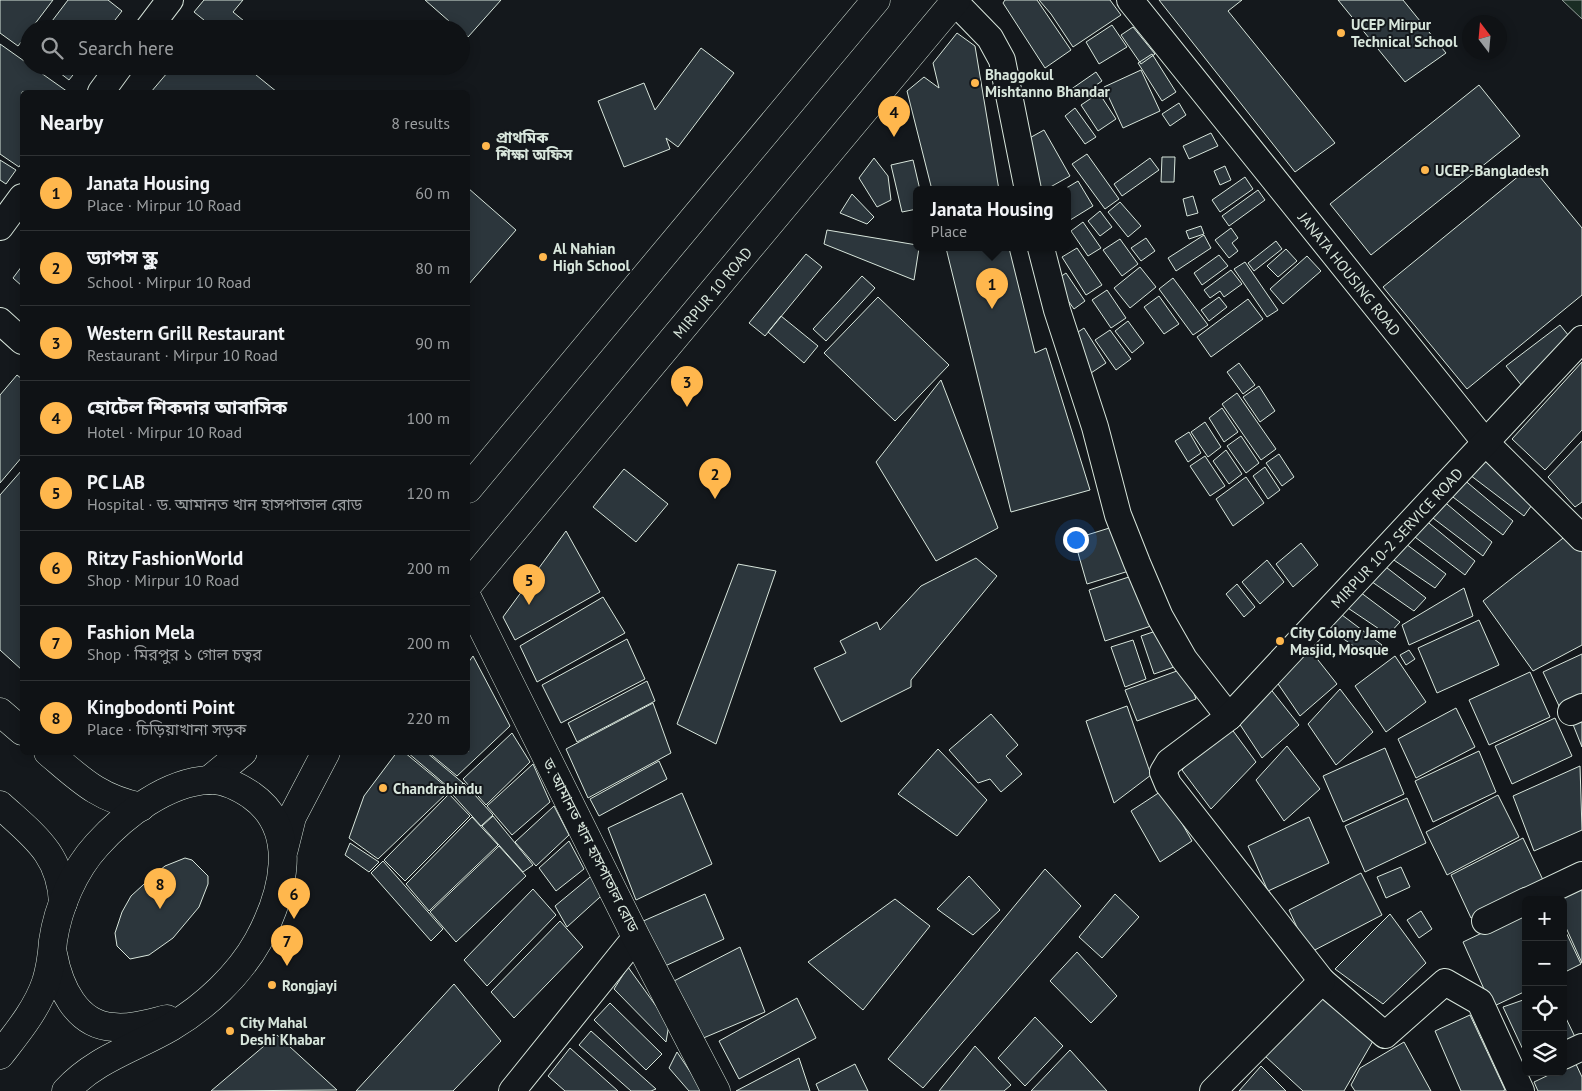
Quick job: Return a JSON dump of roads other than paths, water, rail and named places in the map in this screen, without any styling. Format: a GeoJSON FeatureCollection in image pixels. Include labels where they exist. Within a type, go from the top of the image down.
{"type":"FeatureCollection","features":[{"type":"Feature","properties":{"kind":"main road"},"geometry":{"type":"LineString","coordinates":[[470,487],[876,0]]}},
{"type":"Feature","properties":{"kind":"main road","name":"MIRPUR 10 ROAD"},"geometry":{"type":"LineString","coordinates":[[470,583],[956,1]]}},
{"type":"Feature","properties":{"kind":"main road","name":"ড. আমানত খান হাসপাতাল রোড"},"geometry":{"type":"LineString","coordinates":[[470,603],[636,937],[716,1091]]}},
{"type":"Feature","properties":{"kind":"main road"},"geometry":{"type":"LineString","coordinates":[[0,712],[20,729]]}},
{"type":"Feature","properties":{"kind":"main road"},"geometry":{"type":"LineString","coordinates":[[52,755],[105,797],[141,807]]}},
{"type":"Feature","properties":{"kind":"main road"},"geometry":{"type":"LineString","coordinates":[[0,1055],[19,1031],[46,983],[63,903],[83,862],[97,845],[119,824],[141,807],[159,796],[184,786],[209,780],[239,755]]}},
{"type":"Feature","properties":{"kind":"main road"},"geometry":{"type":"LineString","coordinates":[[66,1091],[77,1079],[99,1063],[172,1027],[199,1008],[239,969],[258,941],[274,905],[282,875],[284,849],[292,817],[324,755]]}},
{"type":"Feature","properties":{"kind":"main road"},"geometry":{"type":"LineString","coordinates":[[209,780],[238,787],[258,800],[275,820],[284,849]]}},
{"type":"Feature","properties":{"kind":"main road"},"geometry":{"type":"LineString","coordinates":[[0,805],[42,843],[52,858],[59,874],[63,903]]}},
{"type":"Feature","properties":{"kind":"main road"},"geometry":{"type":"LineString","coordinates":[[53,952],[57,975],[67,995],[79,1011],[92,1022],[113,1027],[142,1025],[199,1008]]}},
{"type":"Feature","properties":{"kind":"street"},"geometry":{"type":"LineString","coordinates":[[155,20],[170,0]]}},
{"type":"Feature","properties":{"kind":"street","name":"JANATA HOUSING ROAD"},"geometry":{"type":"LineString","coordinates":[[1130,0],[1486,443],[1578,527]]}},
{"type":"Feature","properties":{"kind":"street"},"geometry":{"type":"LineString","coordinates":[[956,1],[990,38],[1002,60],[1027,186]]}},
{"type":"Feature","properties":{"kind":"street"},"geometry":{"type":"LineString","coordinates":[[102,90],[113,75]]}},
{"type":"Feature","properties":{"kind":"street"},"geometry":{"type":"LineString","coordinates":[[0,227],[20,200]]}},
{"type":"Feature","properties":{"kind":"street"},"geometry":{"type":"LineString","coordinates":[[1042,251],[1057,310],[1095,427],[1118,515],[1137,563],[1160,617],[1184,659],[1229,717]]}},
{"type":"Feature","properties":{"kind":"street"},"geometry":{"type":"LineString","coordinates":[[0,321],[20,338]]}},
{"type":"Feature","properties":{"kind":"street","name":"MIRPUR 10-2 SERVICE ROAD"},"geometry":{"type":"LineString","coordinates":[[1322,981],[1168,784],[1163,772],[1169,762],[1229,717],[1582,339]]}},
{"type":"Feature","properties":{"kind":"street"},"geometry":{"type":"LineString","coordinates":[[1536,896],[1582,875]]}},
{"type":"Feature","properties":{"kind":"street"},"geometry":{"type":"LineString","coordinates":[[1484,921],[1522,902]]}},
{"type":"Feature","properties":{"kind":"street"},"geometry":{"type":"LineString","coordinates":[[512,1091],[636,937]]}},
{"type":"Feature","properties":{"kind":"street"},"geometry":{"type":"LineString","coordinates":[[1213,1091],[1322,981],[1385,1035],[1445,982],[1480,1002],[1522,1081]]}},
{"type":"Feature","properties":{"kind":"street"},"geometry":{"type":"LineString","coordinates":[[1567,1054],[1582,1047]]}},
{"type":"Feature","properties":{"kind":"place","name":"UCEP Mirpur Technical School"},"geometry":{"type":"Point","coordinates":[1341,33]}},
{"type":"Feature","properties":{"kind":"place","name":"Bhaggokul Mishtanno Bhandar"},"geometry":{"type":"Point","coordinates":[975,83]}},
{"type":"Feature","properties":{"kind":"place","name":"হোটেল শিকদার আবাসিক"},"geometry":{"type":"Point","coordinates":[894,137]}},
{"type":"Feature","properties":{"kind":"place","name":"প্রাথমিক শিক্ষা অফিস"},"geometry":{"type":"Point","coordinates":[486,146]}},
{"type":"Feature","properties":{"kind":"place","name":"UCEP-Bangladesh"},"geometry":{"type":"Point","coordinates":[1425,170]}},
{"type":"Feature","properties":{"kind":"place","name":"Al Nahian High School"},"geometry":{"type":"Point","coordinates":[543,257]}},
{"type":"Feature","properties":{"kind":"place","name":"Janata Housing"},"geometry":{"type":"Point","coordinates":[992,309]}},
{"type":"Feature","properties":{"kind":"place","name":"Western Grill Restaurant"},"geometry":{"type":"Point","coordinates":[687,407]}},
{"type":"Feature","properties":{"kind":"place","name":"ড্যাপস স্কুল"},"geometry":{"type":"Point","coordinates":[715,499]}},
{"type":"Feature","properties":{"kind":"place","name":"PC LAB"},"geometry":{"type":"Point","coordinates":[529,605]}},
{"type":"Feature","properties":{"kind":"place","name":"City Colony Jame Masjid, Mosque"},"geometry":{"type":"Point","coordinates":[1280,641]}},
{"type":"Feature","properties":{"kind":"place","name":"Chandrabindu"},"geometry":{"type":"Point","coordinates":[383,788]}},
{"type":"Feature","properties":{"kind":"place","name":"Kingbodonti Point"},"geometry":{"type":"Point","coordinates":[160,909]}},
{"type":"Feature","properties":{"kind":"place","name":"Ritzy FashionWorld"},"geometry":{"type":"Point","coordinates":[294,919]}},
{"type":"Feature","properties":{"kind":"place","name":"Fashion Mela"},"geometry":{"type":"Point","coordinates":[287,966]}},
{"type":"Feature","properties":{"kind":"place","name":"Rongjayi"},"geometry":{"type":"Point","coordinates":[272,985]}},
{"type":"Feature","properties":{"kind":"place","name":"City Mahal Deshi Khabar"},"geometry":{"type":"Point","coordinates":[230,1031]}}]}
